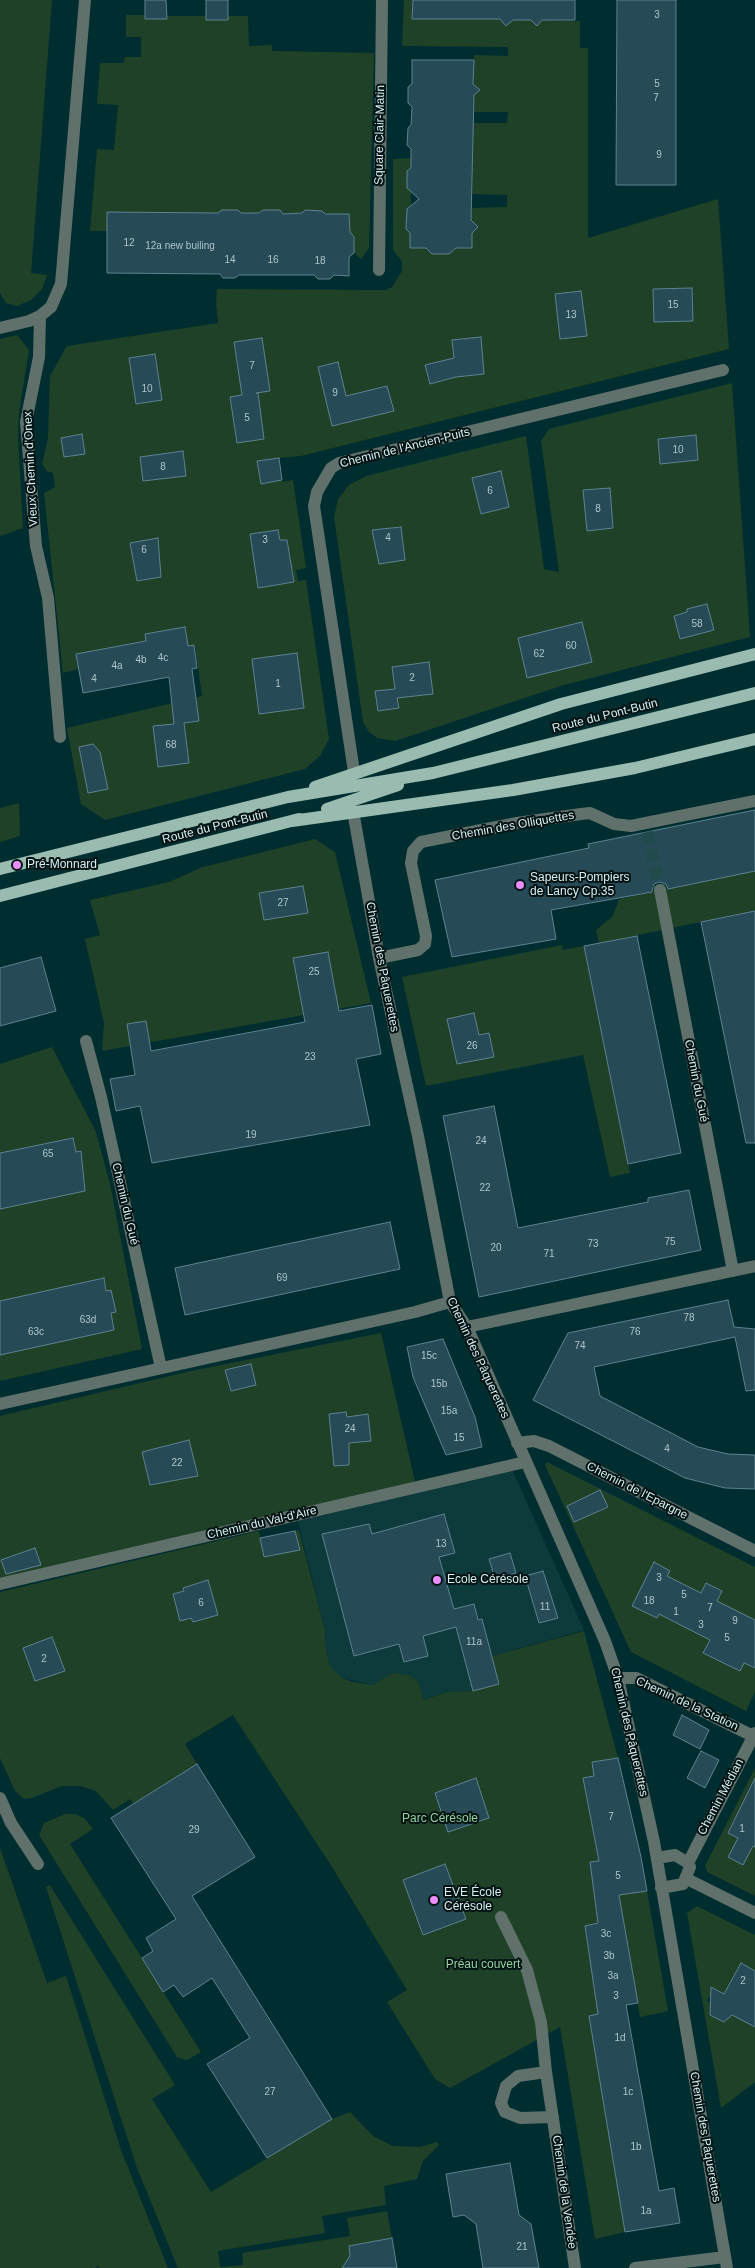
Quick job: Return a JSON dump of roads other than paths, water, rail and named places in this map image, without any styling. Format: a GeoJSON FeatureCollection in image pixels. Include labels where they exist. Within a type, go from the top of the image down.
{"type":"FeatureCollection","features":[{"type":"Feature","properties":{"kind":"main road"},"geometry":{"type":"LineString","coordinates":[[288,797],[354,772],[561,704],[755,654]]}},
{"type":"Feature","properties":{"kind":"main road","name":"Route du Pont-Butin"},"geometry":{"type":"LineString","coordinates":[[0,869],[288,797],[433,773],[755,693]]}},
{"type":"Feature","properties":{"kind":"main road"},"geometry":{"type":"LineString","coordinates":[[292,821],[513,790],[634,768],[755,738]]}},
{"type":"Feature","properties":{"kind":"main road","name":"Route du Pont-Butin"},"geometry":{"type":"LineString","coordinates":[[0,896],[292,821],[433,773]]}},
{"type":"Feature","properties":{"kind":"street"},"geometry":{"type":"LineString","coordinates":[[0,328],[29,322],[40,316],[51,307],[62,284],[85,0]]}},
{"type":"Feature","properties":{"kind":"street","name":"Square Clair-Matin"},"geometry":{"type":"LineString","coordinates":[[379,270],[382,0]]}},
{"type":"Feature","properties":{"kind":"street","name":"Vieux Chemin d'Onex"},"geometry":{"type":"LineString","coordinates":[[40,316],[39,357],[26,422],[36,546],[48,598],[60,737]]}},
{"type":"Feature","properties":{"kind":"street","name":"Chemin de l'Ancien-Puits"},"geometry":{"type":"LineString","coordinates":[[354,772],[314,506],[317,492],[331,468],[339,463],[723,370]]}},
{"type":"Feature","properties":{"kind":"street","name":"Chemin des Olliquettes"},"geometry":{"type":"LineString","coordinates":[[379,958],[418,950],[425,944],[426,936],[411,863],[413,852],[421,842],[567,816],[590,814],[614,824],[646,828],[755,801]]}},
{"type":"Feature","properties":{"kind":"street","name":"Chemin des Pâquerettes"},"geometry":{"type":"LineString","coordinates":[[353,811],[379,958],[418,1136],[450,1302],[467,1327],[605,1641],[618,1678],[657,1858],[726,2263]]}},
{"type":"Feature","properties":{"kind":"street","name":"Chemin du Gué"},"geometry":{"type":"LineString","coordinates":[[660,890],[733,1271]]}},
{"type":"Feature","properties":{"kind":"street","name":"Chemin du Gué"},"geometry":{"type":"LineString","coordinates":[[86,1041],[101,1097],[161,1368]]}},
{"type":"Feature","properties":{"kind":"street"},"geometry":{"type":"LineString","coordinates":[[467,1327],[755,1266]]}},
{"type":"Feature","properties":{"kind":"street"},"geometry":{"type":"LineString","coordinates":[[0,1404],[415,1312],[450,1302]]}},
{"type":"Feature","properties":{"kind":"street","name":"Chemin de l'Epargne"},"geometry":{"type":"LineString","coordinates":[[517,1442],[534,1441],[549,1446],[755,1551]]}},
{"type":"Feature","properties":{"kind":"street","name":"Chemin du Val-d'Aire"},"geometry":{"type":"LineString","coordinates":[[0,1584],[525,1462]]}},
{"type":"Feature","properties":{"kind":"street","name":"Chemin de la Station"},"geometry":{"type":"LineString","coordinates":[[618,1678],[636,1678],[754,1735]]}},
{"type":"Feature","properties":{"kind":"street","name":"Chemin Médian"},"geometry":{"type":"LineString","coordinates":[[688,1863],[754,1735]]}},
{"type":"Feature","properties":{"kind":"street"},"geometry":{"type":"LineString","coordinates":[[0,1798],[11,1822],[38,1864]]}},
{"type":"Feature","properties":{"kind":"street"},"geometry":{"type":"LineString","coordinates":[[657,1858],[675,1855],[688,1863],[690,1867],[687,1879],[683,1884],[661,1888]]}},
{"type":"Feature","properties":{"kind":"street"},"geometry":{"type":"LineString","coordinates":[[687,1879],[755,1913]]}},
{"type":"Feature","properties":{"kind":"street","name":"Chemin de la Vendée"},"geometry":{"type":"LineString","coordinates":[[501,1917],[527,1970],[541,2022],[546,2072],[575,2268]]}},
{"type":"Feature","properties":{"kind":"street","name":"Chemin de la Vendée"},"geometry":{"type":"LineString","coordinates":[[546,2072],[518,2076],[506,2086],[501,2103],[505,2112],[520,2118],[553,2117]]}},
{"type":"Feature","properties":{"kind":"street"},"geometry":{"type":"LineString","coordinates":[[635,2268],[726,2263]]}},
{"type":"Feature","properties":{"kind":"tunnel"},"geometry":{"type":"LineString","coordinates":[[647,832],[660,890]]}},
{"type":"Feature","properties":{"kind":"place","name":"Pré-Monnard"},"geometry":{"type":"Point","coordinates":[17,865]}},
{"type":"Feature","properties":{"kind":"place","name":"Sapeurs-Pompiers de Lancy Cp.35"},"geometry":{"type":"Point","coordinates":[520,885]}},
{"type":"Feature","properties":{"kind":"place","name":"Ecole Cérésole"},"geometry":{"type":"Point","coordinates":[437,1580]}},
{"type":"Feature","properties":{"kind":"place","name":"EVE École Cérésole"},"geometry":{"type":"Point","coordinates":[434,1900]}},
{"type":"Feature","properties":{"kind":"park label","name":"Parc Cérésole"},"geometry":{"type":"Point","coordinates":[440,1819]}},
{"type":"Feature","properties":{"kind":"park label","name":"Préau couvert"},"geometry":{"type":"Point","coordinates":[483,1965]}}]}
